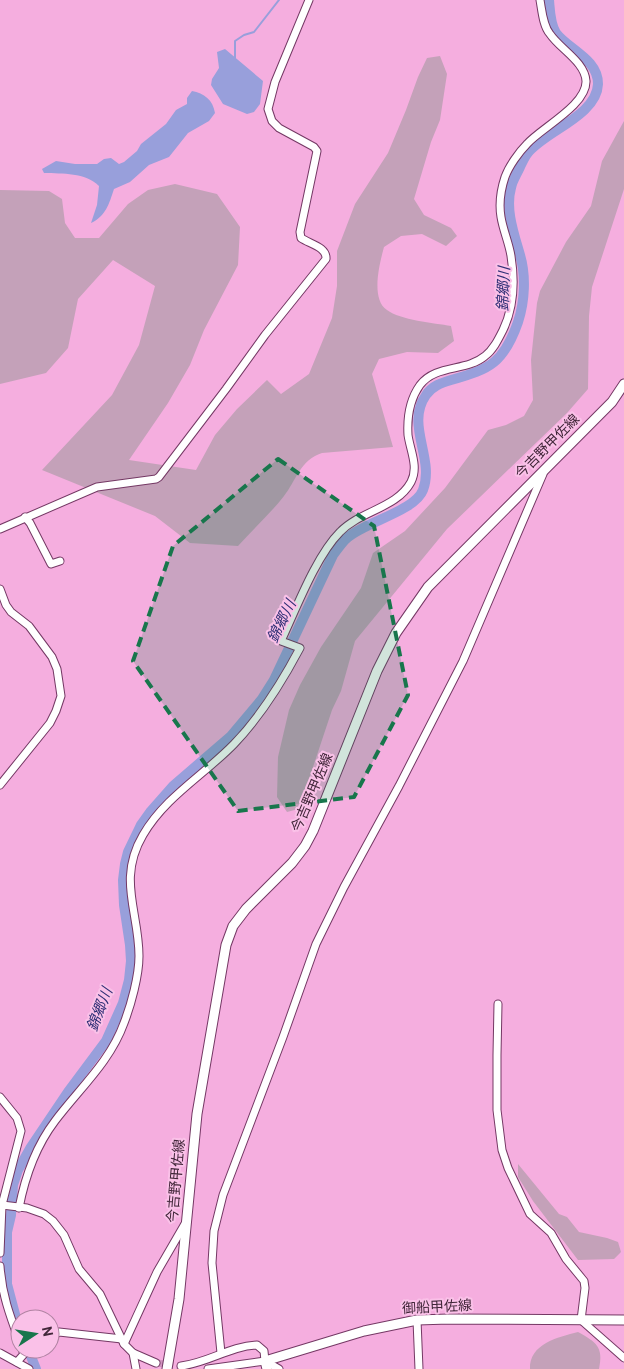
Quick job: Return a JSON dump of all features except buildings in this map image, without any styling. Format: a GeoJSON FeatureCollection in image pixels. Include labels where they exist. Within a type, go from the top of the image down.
{"type":"FeatureCollection","features":[{"type":"Feature","properties":{"kind":"main road","name":"今吉野甲佐線"},"geometry":{"type":"LineString","coordinates":[[167,1369],[179,1299],[197,1114],[226,945],[234,926],[246,909],[287,868],[305,846],[314,831],[377,671],[392,640],[411,609],[428,587],[612,402],[624,384]]}},
{"type":"Feature","properties":{"kind":"main road","name":"御船甲佐線"},"geometry":{"type":"LineString","coordinates":[[266,1365],[364,1332],[417,1320],[449,1318],[624,1320]]}},
{"type":"Feature","properties":{"kind":"street"},"geometry":{"type":"LineString","coordinates":[[0,529],[97,487],[150,480],[159,477],[265,335],[326,259],[327,254],[301,238],[300,232],[317,151],[314,147],[279,128],[272,121],[268,109],[275,82],[309,0]]}},
{"type":"Feature","properties":{"kind":"street"},"geometry":{"type":"LineString","coordinates":[[19,1208],[24,1184],[48,1131],[104,1063],[113,1048],[124,1022],[133,993],[139,956],[129,874],[136,850],[143,835],[158,814],[178,793],[207,769],[238,739],[268,702],[300,648],[281,641],[318,564],[334,538],[357,519],[396,499],[412,480],[414,469],[408,434],[408,414],[412,399],[420,385],[429,376],[440,371],[476,362],[484,357],[496,345],[504,328],[512,304],[514,281],[511,254],[501,216],[501,197],[505,177],[526,144],[564,114],[577,101],[584,91],[586,82],[583,71],[578,64],[549,33],[545,25],[540,0]]}},
{"type":"Feature","properties":{"kind":"street"},"geometry":{"type":"LineString","coordinates":[[221,1353],[212,1263],[214,1231],[223,1195],[316,944],[463,660],[544,470]]}},
{"type":"Feature","properties":{"kind":"street"},"geometry":{"type":"LineString","coordinates":[[25,517],[51,564],[60,561]]}},
{"type":"Feature","properties":{"kind":"street"},"geometry":{"type":"LineString","coordinates":[[0,588],[6,605],[11,612],[28,626],[52,657],[57,669],[61,696],[50,723],[0,785]]}},
{"type":"Feature","properties":{"kind":"street"},"geometry":{"type":"LineString","coordinates":[[498,1004],[496,1055],[497,1110],[502,1150],[530,1214],[551,1233],[566,1259],[584,1281],[585,1288],[581,1320],[624,1358]]}},
{"type":"Feature","properties":{"kind":"street"},"geometry":{"type":"LineString","coordinates":[[0,1097],[17,1118],[21,1131],[2,1205],[0,1253]]}},
{"type":"Feature","properties":{"kind":"street"},"geometry":{"type":"LineString","coordinates":[[2,1205],[27,1208],[44,1214],[54,1221],[60,1229],[79,1270],[100,1294],[123,1342],[133,1353],[156,1363]]}},
{"type":"Feature","properties":{"kind":"street"},"geometry":{"type":"LineString","coordinates":[[123,1342],[157,1272],[187,1220]]}},
{"type":"Feature","properties":{"kind":"street"},"geometry":{"type":"LineString","coordinates":[[0,1269],[0,1282],[10,1317]]}},
{"type":"Feature","properties":{"kind":"street"},"geometry":{"type":"LineString","coordinates":[[417,1320],[419,1369]]}},
{"type":"Feature","properties":{"kind":"street"},"geometry":{"type":"LineString","coordinates":[[60,1332],[123,1342]]}},
{"type":"Feature","properties":{"kind":"street"},"geometry":{"type":"LineString","coordinates":[[182,1366],[204,1361],[221,1353],[245,1346],[257,1345],[264,1351],[266,1365]]}},
{"type":"Feature","properties":{"kind":"street"},"geometry":{"type":"LineString","coordinates":[[0,1353],[29,1369]]}},
{"type":"Feature","properties":{"kind":"street"},"geometry":{"type":"LineString","coordinates":[[133,1353],[136,1369]]}},
{"type":"Feature","properties":{"kind":"street"},"geometry":{"type":"LineString","coordinates":[[208,1369],[266,1365],[279,1369]]}},
{"type":"Feature","properties":{"kind":"highlighted area"},"geometry":{"type":"Polygon","coordinates":[[[278,459],[374,526],[408,695],[354,797],[238,811],[133,661],[173,546],[278,459]]]}},
{"type":"Feature","properties":{"kind":"shaded area"},"geometry":{"type":"Polygon","coordinates":[[[440,56],[447,74],[440,120],[431,142],[414,199],[424,215],[451,228],[457,236],[446,246],[422,234],[401,236],[384,247],[379,271],[378,289],[382,305],[387,310],[408,319],[451,326],[454,341],[438,353],[407,352],[379,359],[372,374],[393,447],[322,453],[315,456],[303,466],[279,503],[238,546],[190,543],[155,516],[42,470],[112,395],[139,345],[155,286],[113,260],[78,299],[68,348],[46,373],[0,384],[0,190],[49,191],[62,199],[65,223],[75,238],[99,238],[128,204],[148,190],[175,184],[217,194],[240,227],[238,265],[204,330],[190,365],[168,403],[129,460],[196,470],[215,435],[237,409],[267,380],[281,394],[309,374],[332,318],[337,286],[337,251],[355,204],[388,153],[427,58],[440,56]]]}},
{"type":"Feature","properties":{"kind":"shaded area"},"geometry":{"type":"Polygon","coordinates":[[[624,121],[624,189],[592,287],[589,316],[588,389],[567,413],[447,529],[355,641],[341,691],[332,710],[309,779],[306,807],[287,812],[277,797],[278,757],[289,710],[300,685],[321,647],[361,588],[373,553],[405,531],[445,488],[488,430],[506,425],[524,416],[533,400],[531,360],[540,291],[566,242],[591,206],[602,161],[624,121]]]}},
{"type":"Feature","properties":{"kind":"shaded area"},"geometry":{"type":"Polygon","coordinates":[[[518,1164],[559,1214],[567,1217],[579,1232],[618,1242],[621,1252],[614,1259],[578,1260],[533,1201],[518,1177],[518,1164]]]}},
{"type":"Feature","properties":{"kind":"shaded area"},"geometry":{"type":"Polygon","coordinates":[[[578,1332],[597,1346],[600,1355],[599,1369],[530,1369],[534,1353],[539,1348],[554,1339],[578,1332]]]}},
{"type":"Feature","properties":{"kind":"water"},"geometry":{"type":"Polygon","coordinates":[[[225,49],[263,81],[260,104],[254,112],[247,114],[223,104],[211,85],[212,79],[219,68],[217,52],[225,49]]]}},
{"type":"Feature","properties":{"kind":"water"},"geometry":{"type":"Polygon","coordinates":[[[192,91],[204,95],[212,104],[215,113],[209,121],[188,133],[169,157],[149,165],[130,182],[114,189],[104,213],[91,223],[97,205],[99,186],[93,181],[80,176],[44,173],[42,169],[56,161],[75,164],[97,164],[104,159],[111,158],[119,164],[124,162],[137,151],[141,144],[166,124],[176,110],[187,104],[187,98],[192,91]]]}},
{"type":"Feature","properties":{"kind":"waterway"},"geometry":{"type":"LineString","coordinates":[[235,59],[235,41],[244,35],[254,32],[279,0]]}},
{"type":"Feature","properties":{"kind":"waterway","name":"錦郷川"},"geometry":{"type":"LineString","coordinates":[[14,1309],[7,1284],[7,1232],[11,1215],[13,1185],[18,1170],[31,1147],[68,1092],[106,1041],[123,1003],[129,980],[131,961],[123,880],[128,852],[141,825],[173,786],[231,736],[262,699],[274,680],[333,555],[343,542],[355,532],[410,504],[423,490],[426,466],[418,418],[420,406],[426,395],[437,385],[476,372],[494,362],[501,355],[513,336],[520,314],[524,288],[522,263],[510,213],[509,196],[512,183],[527,154],[589,105],[595,95],[598,84],[597,75],[588,61],[556,33],[551,22],[549,0]]}},
{"type":"Feature","properties":{"kind":"waterway","name":"錦郷川"},"geometry":{"type":"LineString","coordinates":[[32,1359],[36,1369]]}},
{"type":"Feature","properties":{"kind":"tunnel"},"geometry":{"type":"LineString","coordinates":[[156,1363],[181,1366]]}}]}
